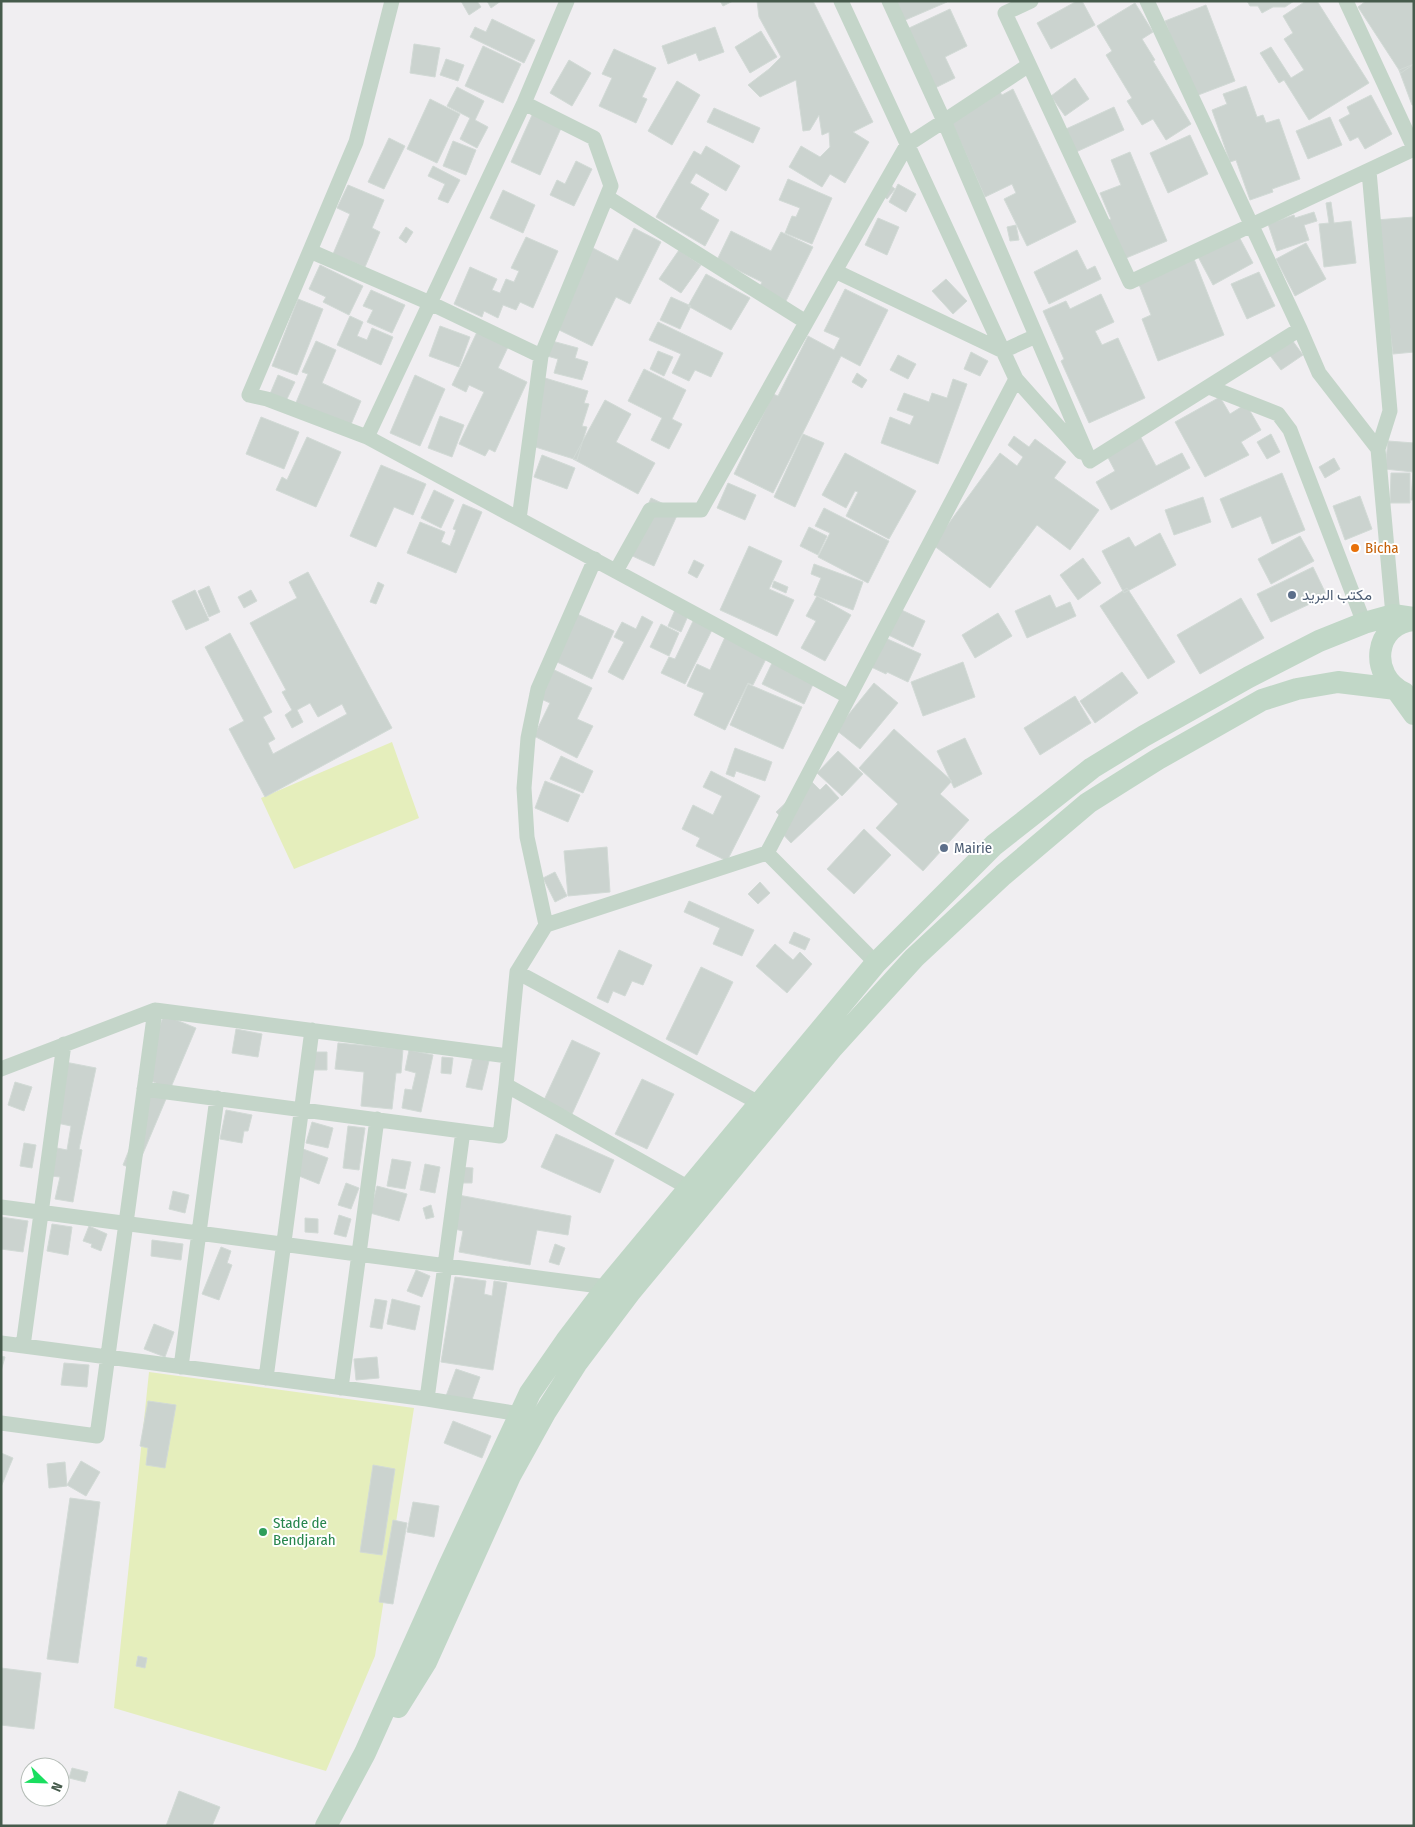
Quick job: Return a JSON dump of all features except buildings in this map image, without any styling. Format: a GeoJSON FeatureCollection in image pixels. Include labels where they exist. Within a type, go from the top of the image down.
{"type":"FeatureCollection","features":[{"type":"Feature","properties":{"kind":"main road"},"geometry":{"type":"LineString","coordinates":[[326,1826],[366,1753],[449,1566],[530,1394],[607,1287],[876,963],[994,844],[1092,768],[1144,736],[1249,677],[1319,641],[1364,623],[1407,618]]}},
{"type":"Feature","properties":{"kind":"main road"},"geometry":{"type":"LineString","coordinates":[[1407,618],[1391,630],[1383,641],[1380,654],[1381,667],[1387,680],[1405,692],[1414,714]]}},
{"type":"Feature","properties":{"kind":"main road"},"geometry":{"type":"LineString","coordinates":[[366,1753],[405,1698],[426,1662],[510,1476],[546,1411],[576,1364],[631,1291],[833,1047],[914,958],[1003,875],[1088,803],[1158,759],[1262,700],[1297,689],[1338,682],[1405,692]]}},
{"type":"Feature","properties":{"kind":"street"},"geometry":{"type":"LineString","coordinates":[[392,1],[356,142],[248,395],[267,400],[367,437],[849,696]]}},
{"type":"Feature","properties":{"kind":"street"},"geometry":{"type":"LineString","coordinates":[[367,437],[524,103],[567,1]]}},
{"type":"Feature","properties":{"kind":"street"},"geometry":{"type":"LineString","coordinates":[[841,1],[1016,379],[1090,462]]}},
{"type":"Feature","properties":{"kind":"street"},"geometry":{"type":"LineString","coordinates":[[889,1],[944,121],[1090,462]]}},
{"type":"Feature","properties":{"kind":"street"},"geometry":{"type":"LineString","coordinates":[[1030,1],[1005,13],[1130,282],[1414,149],[1346,1]]}},
{"type":"Feature","properties":{"kind":"street"},"geometry":{"type":"LineString","coordinates":[[1147,1],[1319,373],[1378,449]]}},
{"type":"Feature","properties":{"kind":"street"},"geometry":{"type":"LineString","coordinates":[[616,571],[650,510],[701,510],[834,271],[907,145],[1029,65]]}},
{"type":"Feature","properties":{"kind":"street"},"geometry":{"type":"LineString","coordinates":[[519,518],[541,356],[611,186],[594,138],[524,103]]}},
{"type":"Feature","properties":{"kind":"street"},"geometry":{"type":"LineString","coordinates":[[1369,171],[1390,411],[1378,449],[1407,618]]}},
{"type":"Feature","properties":{"kind":"street"},"geometry":{"type":"LineString","coordinates":[[607,197],[806,322]]}},
{"type":"Feature","properties":{"kind":"street"},"geometry":{"type":"LineString","coordinates":[[310,251],[430,303],[541,356]]}},
{"type":"Feature","properties":{"kind":"street"},"geometry":{"type":"LineString","coordinates":[[834,271],[1003,351],[1036,336]]}},
{"type":"Feature","properties":{"kind":"street"},"geometry":{"type":"LineString","coordinates":[[1090,462],[1300,329]]}},
{"type":"Feature","properties":{"kind":"street"},"geometry":{"type":"LineString","coordinates":[[144,1089],[500,1136],[518,972],[546,925],[767,853],[1016,379]]}},
{"type":"Feature","properties":{"kind":"street"},"geometry":{"type":"LineString","coordinates":[[1209,387],[1278,414],[1290,430],[1364,623]]}},
{"type":"Feature","properties":{"kind":"street"},"geometry":{"type":"LineString","coordinates":[[546,925],[527,837],[524,788],[528,738],[538,689],[595,559]]}},
{"type":"Feature","properties":{"kind":"street"},"geometry":{"type":"LineString","coordinates":[[767,853],[876,963]]}},
{"type":"Feature","properties":{"kind":"street"},"geometry":{"type":"LineString","coordinates":[[518,972],[759,1103]]}},
{"type":"Feature","properties":{"kind":"street"},"geometry":{"type":"LineString","coordinates":[[1,1069],[155,1010],[508,1056]]}},
{"type":"Feature","properties":{"kind":"street"},"geometry":{"type":"LineString","coordinates":[[1,1423],[97,1436],[155,1010]]}},
{"type":"Feature","properties":{"kind":"street"},"geometry":{"type":"LineString","coordinates":[[266,1378],[312,1030]]}},
{"type":"Feature","properties":{"kind":"street"},"geometry":{"type":"LineString","coordinates":[[23,1346],[64,1044]]}},
{"type":"Feature","properties":{"kind":"street"},"geometry":{"type":"LineString","coordinates":[[506,1085],[689,1188]]}},
{"type":"Feature","properties":{"kind":"street"},"geometry":{"type":"LineString","coordinates":[[181,1367],[217,1098]]}},
{"type":"Feature","properties":{"kind":"street"},"geometry":{"type":"LineString","coordinates":[[341,1388],[377,1119]]}},
{"type":"Feature","properties":{"kind":"street"},"geometry":{"type":"LineString","coordinates":[[427,1399],[463,1130]]}},
{"type":"Feature","properties":{"kind":"street"},"geometry":{"type":"LineString","coordinates":[[1,1207],[607,1287]]}},
{"type":"Feature","properties":{"kind":"street"},"geometry":{"type":"LineString","coordinates":[[1,1343],[427,1399],[520,1414]]}},
{"type":"Feature","properties":{"kind":"green space"},"geometry":{"type":"Polygon","coordinates":[[[392,742],[419,818],[294,869],[261,798],[392,742]]]}},
{"type":"Feature","properties":{"kind":"green space","name":"Stade de Bendjarah"},"geometry":{"type":"Polygon","coordinates":[[[149,1372],[414,1408],[375,1656],[326,1771],[114,1708],[149,1372]]]}},
{"type":"Feature","properties":{"kind":"place","name":"Bicha"},"geometry":{"type":"Point","coordinates":[1355,548]}},
{"type":"Feature","properties":{"kind":"place","name":"مكتب البريد"},"geometry":{"type":"Point","coordinates":[1292,595]}},
{"type":"Feature","properties":{"kind":"place","name":"Mairie"},"geometry":{"type":"Point","coordinates":[944,848]}},
{"type":"Feature","properties":{"kind":"place","name":"Stade de Bendjarah"},"geometry":{"type":"Point","coordinates":[263,1532]}}]}
